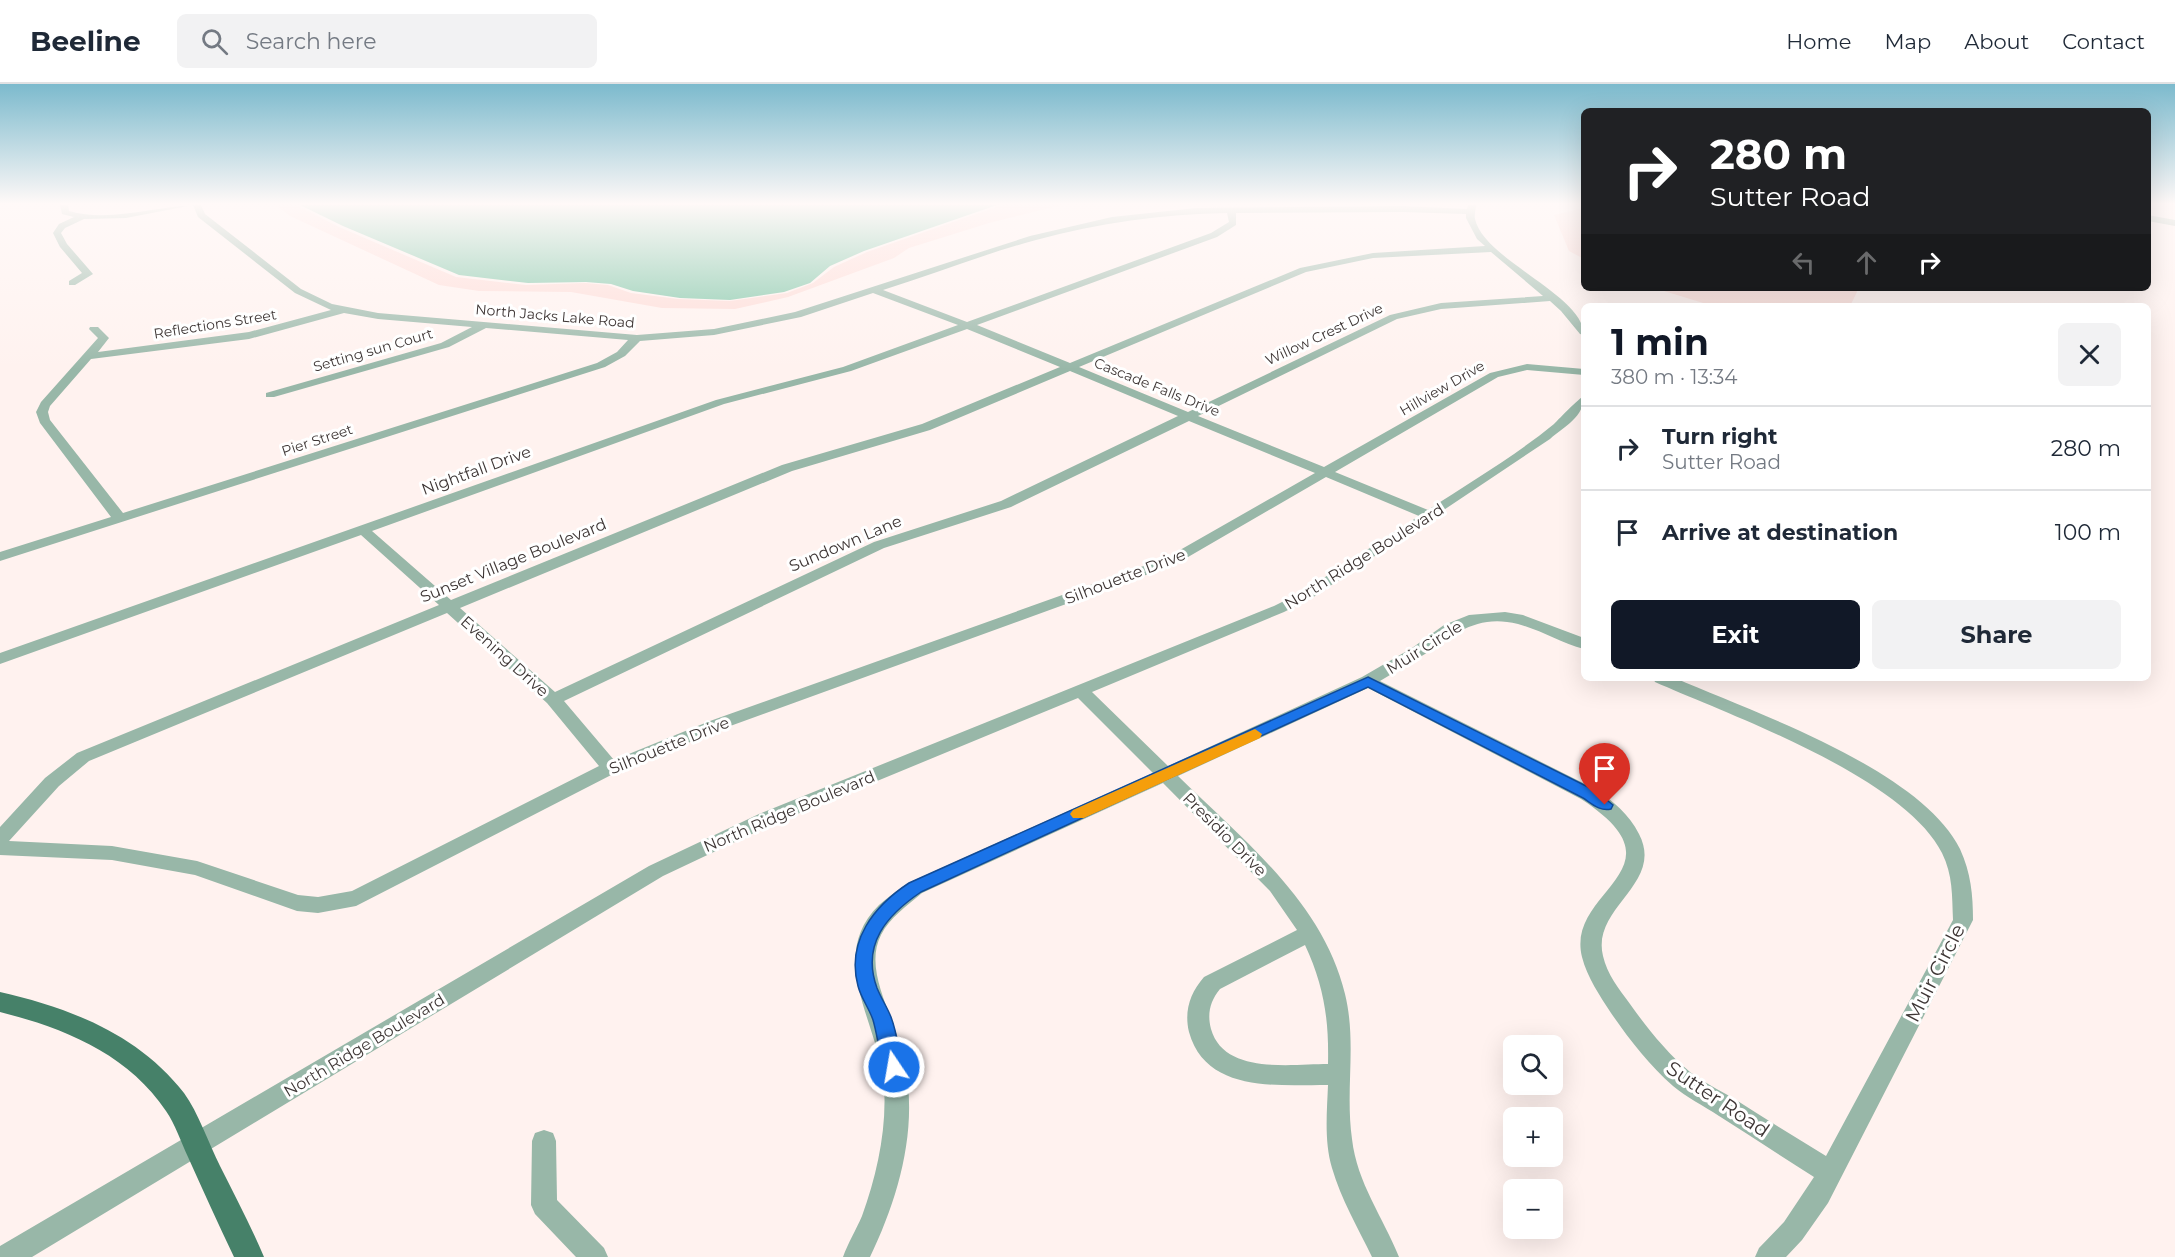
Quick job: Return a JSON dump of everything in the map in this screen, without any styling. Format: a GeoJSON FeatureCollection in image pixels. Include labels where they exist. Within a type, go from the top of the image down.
{"type":"FeatureCollection","features":[{"type":"Feature","properties":{"kind":"main road"},"geometry":{"type":"LineString","coordinates":[[0,1002],[38,1011],[78,1026],[123,1050],[147,1069],[176,1103],[249,1257]]}},
{"type":"Feature","properties":{"kind":"street"},"geometry":{"type":"LineString","coordinates":[[72,283],[88,274],[76,260]]}},
{"type":"Feature","properties":{"kind":"street","name":"North Jacks Lake Road"},"geometry":{"type":"LineString","coordinates":[[259,260],[308,297],[342,310],[378,316],[482,326],[637,338],[714,332],[756,325],[796,315],[970,260]]}},
{"type":"Feature","properties":{"kind":"street","name":"Nightfall Drive"},"geometry":{"type":"LineString","coordinates":[[0,659],[728,399],[847,369],[1146,260]]}},
{"type":"Feature","properties":{"kind":"street","name":"Sunset Village Boulevard"},"geometry":{"type":"LineString","coordinates":[[0,839],[52,782],[83,757],[787,468],[916,431],[1318,265],[1352,260]]}},
{"type":"Feature","properties":{"kind":"street"},"geometry":{"type":"LineString","coordinates":[[1505,260],[1553,298],[1581,328]]}},
{"type":"Feature","properties":{"kind":"street","name":"Cascade Falls Drive"},"geometry":{"type":"LineString","coordinates":[[873,290],[967,325],[1429,515]]}},
{"type":"Feature","properties":{"kind":"street","name":"Willow Crest Drive"},"geometry":{"type":"LineString","coordinates":[[1188,416],[1394,317],[1441,306],[1553,298]]}},
{"type":"Feature","properties":{"kind":"street","name":"Reflections Street"},"geometry":{"type":"LineString","coordinates":[[90,356],[248,337],[295,326],[342,310]]}},
{"type":"Feature","properties":{"kind":"street","name":"Setting sun Court"},"geometry":{"type":"LineString","coordinates":[[270,395],[445,345],[482,326]]}},
{"type":"Feature","properties":{"kind":"street"},"geometry":{"type":"LineString","coordinates":[[94,329],[104,338],[45,405],[42,412],[44,420],[120,519]]}},
{"type":"Feature","properties":{"kind":"street","name":"Pier Street"},"geometry":{"type":"LineString","coordinates":[[0,557],[601,365],[621,354],[637,338]]}},
{"type":"Feature","properties":{"kind":"street","name":"Hillview Drive"},"geometry":{"type":"LineString","coordinates":[[1326,472],[1494,375],[1527,368],[1581,372]]}},
{"type":"Feature","properties":{"kind":"street","name":"North Ridge Boulevard"},"geometry":{"type":"LineString","coordinates":[[7,1257],[665,866],[766,819],[1082,692],[1279,609],[1367,557],[1546,436],[1575,412],[1581,404]]}},
{"type":"Feature","properties":{"kind":"street","name":"Sundown Lane"},"geometry":{"type":"LineString","coordinates":[[553,699],[860,553],[906,535],[1006,504],[1188,416]]}},
{"type":"Feature","properties":{"kind":"street","name":"Silhouette Drive"},"geometry":{"type":"LineString","coordinates":[[0,848],[112,853],[197,868],[297,903],[318,905],[356,898],[611,768],[716,725],[1171,561],[1326,472]]}},
{"type":"Feature","properties":{"kind":"street","name":"Evening Drive"},"geometry":{"type":"LineString","coordinates":[[362,529],[553,699],[611,768]]}},
{"type":"Feature","properties":{"kind":"street","name":"Muir Circle"},"geometry":{"type":"LineString","coordinates":[[856,1257],[880,1202],[891,1161],[896,1121],[896,1084],[891,1050],[882,1018],[868,987],[864,968],[865,951],[870,933],[880,917],[896,901],[915,888],[1368,681],[1418,651],[1450,628],[1474,618],[1505,617],[1523,620],[1581,643]]}},
{"type":"Feature","properties":{"kind":"street","name":"Sutter Road"},"geometry":{"type":"LineString","coordinates":[[1368,681],[1588,794],[1619,817],[1635,845],[1637,860],[1633,874],[1594,926],[1590,941],[1592,958],[1599,977],[1648,1046],[1683,1080],[1830,1173]]}},
{"type":"Feature","properties":{"kind":"street","name":"Muir Circle"},"geometry":{"type":"LineString","coordinates":[[1668,681],[1831,753],[1886,784],[1919,812],[1942,838],[1955,858],[1963,880],[1966,900],[1963,920],[1830,1173],[1793,1231],[1768,1257]]}},
{"type":"Feature","properties":{"kind":"street","name":"Presidio Drive"},"geometry":{"type":"LineString","coordinates":[[1082,692],[1277,886],[1310,933],[1334,993],[1340,1027],[1340,1137],[1344,1167],[1354,1195],[1386,1257]]}},
{"type":"Feature","properties":{"kind":"street"},"geometry":{"type":"LineString","coordinates":[[1310,933],[1212,983],[1202,993],[1197,1006],[1199,1035],[1206,1049],[1218,1061],[1232,1069],[1248,1072],[1341,1074]]}},
{"type":"Feature","properties":{"kind":"street"},"geometry":{"type":"LineString","coordinates":[[544,1141],[544,1205],[595,1257]]}},
{"type":"Feature","properties":{"kind":"shaded area"},"geometry":{"type":"Polygon","coordinates":[[[384,260],[416,260],[456,277],[526,285],[585,283],[608,285],[631,293],[678,299],[730,301],[787,293],[813,283],[834,267],[850,260],[889,260],[788,297],[735,309],[662,308],[571,292],[479,291],[439,285],[384,260]]]}},
{"type":"Feature","properties":{"kind":"shaded area"},"geometry":{"type":"Polygon","coordinates":[[[423,260],[844,260],[830,266],[810,283],[784,292],[730,300],[680,298],[633,291],[611,284],[528,283],[459,275],[423,260]]]}},
{"type":"Feature","properties":{"kind":"shaded area"},"geometry":{"type":"Polygon","coordinates":[[[1664,291],[1857,292],[1852,303],[1703,303],[1664,291]]]}},
{"type":"Feature","properties":{"kind":"slow traffic"},"geometry":{"type":"LineString","coordinates":[[1078,814],[1255,734]]}},
{"type":"Feature","properties":{"kind":"route"},"geometry":{"type":"LineString","coordinates":[[894,1067],[882,1018],[868,987],[864,968],[865,951],[870,933],[880,917],[896,901],[915,888],[1368,681],[1588,794],[1605,805]]}}]}
